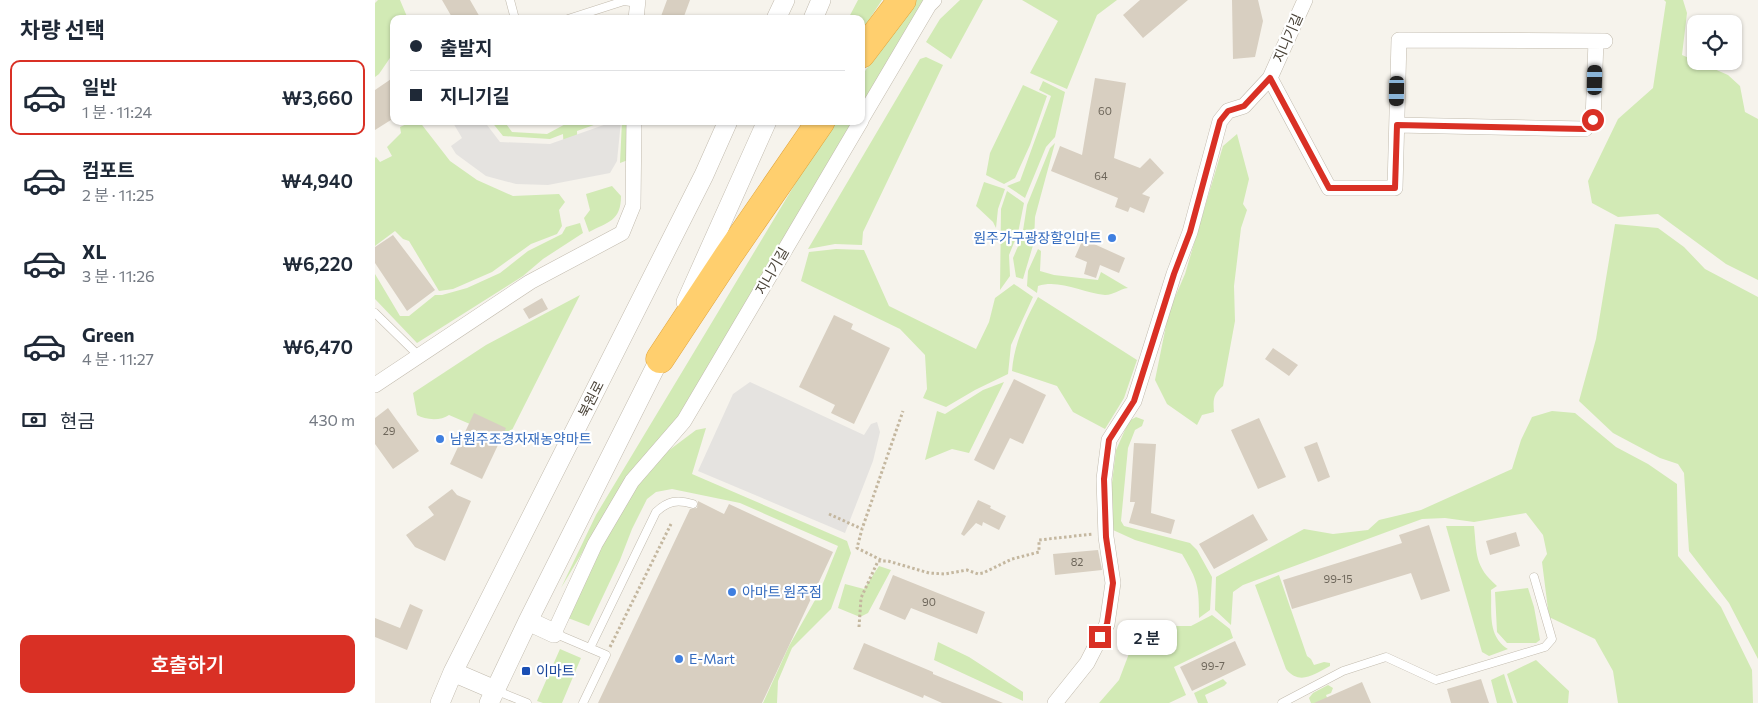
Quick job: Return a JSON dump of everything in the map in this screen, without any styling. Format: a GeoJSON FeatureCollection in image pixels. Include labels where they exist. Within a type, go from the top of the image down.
{"type":"FeatureCollection","features":[{"type":"Feature","properties":{"kind":"highway"},"geometry":{"type":"LineString","coordinates":[[865,49],[902,0]]}},
{"type":"Feature","properties":{"kind":"highway"},"geometry":{"type":"LineString","coordinates":[[660,359],[818,125]]}},
{"type":"Feature","properties":{"kind":"street"},"geometry":{"type":"LineString","coordinates":[[778,15],[785,0]]}},
{"type":"Feature","properties":{"kind":"street"},"geometry":{"type":"LineString","coordinates":[[815,15],[821,0]]}},
{"type":"Feature","properties":{"kind":"street","name":"지니기길"},"geometry":{"type":"LineString","coordinates":[[865,114],[929,5],[934,0]]}},
{"type":"Feature","properties":{"kind":"street","name":"지니기길"},"geometry":{"type":"LineString","coordinates":[[1055,703],[1087,663],[1107,624],[1113,583],[1106,532],[1104,479],[1109,440],[1134,401],[1174,274],[1190,232],[1220,121],[1228,111],[1244,106],[1270,78],[1305,0]]}},
{"type":"Feature","properties":{"kind":"street"},"geometry":{"type":"LineString","coordinates":[[636,15],[638,1]]}},
{"type":"Feature","properties":{"kind":"street"},"geometry":{"type":"LineString","coordinates":[[1270,78],[1329,188],[1395,188],[1399,40],[1601,41],[1593,120],[1585,129],[1397,125]]}},
{"type":"Feature","properties":{"kind":"street"},"geometry":{"type":"LineString","coordinates":[[375,386],[530,282],[622,233],[633,206],[634,125]]}},
{"type":"Feature","properties":{"kind":"street","name":"북원로"},"geometry":{"type":"LineString","coordinates":[[440,703],[453,672],[727,125]]}},
{"type":"Feature","properties":{"kind":"street"},"geometry":{"type":"LineString","coordinates":[[453,672],[492,697],[528,621],[660,359],[765,125]]}},
{"type":"Feature","properties":{"kind":"street","name":"지니기길"},"geometry":{"type":"LineString","coordinates":[[554,633],[595,544],[632,481],[684,421],[859,125]]}},
{"type":"Feature","properties":{"kind":"street"},"geometry":{"type":"LineString","coordinates":[[528,621],[554,633]]}},
{"type":"Feature","properties":{"kind":"lane"},"geometry":{"type":"LineString","coordinates":[[510,0],[514,15]]}},
{"type":"Feature","properties":{"kind":"lane"},"geometry":{"type":"LineString","coordinates":[[579,15],[615,2],[638,1]]}},
{"type":"Feature","properties":{"kind":"lane"},"geometry":{"type":"LineString","coordinates":[[375,313],[419,356]]}},
{"type":"Feature","properties":{"kind":"lane"},"geometry":{"type":"LineString","coordinates":[[590,648],[657,512],[663,506],[673,501],[693,504]]}},
{"type":"Feature","properties":{"kind":"lane"},"geometry":{"type":"LineString","coordinates":[[1282,703],[1343,671],[1386,657],[1436,680],[1545,647],[1552,639],[1534,577]]}},
{"type":"Feature","properties":{"kind":"lane"},"geometry":{"type":"LineString","coordinates":[[554,633],[606,655],[583,703]]}},
{"type":"Feature","properties":{"kind":"lane"},"geometry":{"type":"LineString","coordinates":[[492,697],[527,703]]}},
{"type":"Feature","properties":{"kind":"path"},"geometry":{"type":"LineString","coordinates":[[903,411],[861,529],[857,548],[884,561],[929,573],[945,574],[967,570],[978,574],[1012,559],[1039,552],[1039,540],[1106,532]]}},
{"type":"Feature","properties":{"kind":"path"},"geometry":{"type":"LineString","coordinates":[[829,514],[861,529]]}},
{"type":"Feature","properties":{"kind":"path"},"geometry":{"type":"LineString","coordinates":[[606,655],[671,524]]}},
{"type":"Feature","properties":{"kind":"path"},"geometry":{"type":"LineString","coordinates":[[859,627],[861,598],[875,564],[878,561],[884,561]]}},
{"type":"Feature","properties":{"kind":"green space"},"geometry":{"type":"Polygon","coordinates":[[[378,0],[400,0],[406,15],[390,15],[390,58],[375,77],[375,3],[378,0]]]}},
{"type":"Feature","properties":{"kind":"green space"},"geometry":{"type":"Polygon","coordinates":[[[858,0],[882,0],[865,26],[865,15],[850,15],[858,0]]]}},
{"type":"Feature","properties":{"kind":"green space"},"geometry":{"type":"Polygon","coordinates":[[[913,0],[926,0],[865,101],[865,71],[913,0]]]}},
{"type":"Feature","properties":{"kind":"green space"},"geometry":{"type":"Polygon","coordinates":[[[960,0],[983,0],[951,59],[926,42],[940,19],[960,0]]]}},
{"type":"Feature","properties":{"kind":"green space"},"geometry":{"type":"Polygon","coordinates":[[[1022,0],[1117,0],[1097,15],[1067,89],[1030,73],[1058,21],[1022,0]]]}},
{"type":"Feature","properties":{"kind":"green space"},"geometry":{"type":"Polygon","coordinates":[[[1664,0],[1683,0],[1687,13],[1682,55],[1687,57],[1687,70],[1716,70],[1728,75],[1740,86],[1745,112],[1758,119],[1758,280],[1726,264],[1658,214],[1618,217],[1592,203],[1588,181],[1618,119],[1653,88],[1666,2],[1664,0]]]}},
{"type":"Feature","properties":{"kind":"green space"},"geometry":{"type":"Polygon","coordinates":[[[926,57],[943,65],[863,232],[862,245],[835,244],[808,249],[920,59],[926,57]]]}},
{"type":"Feature","properties":{"kind":"green space"},"geometry":{"type":"Polygon","coordinates":[[[1043,81],[1065,92],[1055,137],[1046,147],[1025,198],[1007,186],[1020,181],[1051,96],[1039,90],[1043,81]]]}},
{"type":"Feature","properties":{"kind":"green space"},"geometry":{"type":"Polygon","coordinates":[[[1023,85],[1047,96],[1030,145],[1015,178],[1004,184],[986,175],[990,153],[1023,85]]]}},
{"type":"Feature","properties":{"kind":"green space"},"geometry":{"type":"Polygon","coordinates":[[[404,125],[422,125],[450,161],[477,180],[513,196],[559,194],[565,202],[559,210],[562,226],[557,234],[531,244],[492,272],[453,289],[439,291],[409,241],[403,239],[395,231],[375,246],[375,158],[380,162],[392,156],[387,147],[401,133],[400,127],[404,125]]]}},
{"type":"Feature","properties":{"kind":"green space"},"geometry":{"type":"Polygon","coordinates":[[[494,125],[507,125],[512,132],[547,134],[564,125],[594,125],[577,131],[578,171],[565,173],[563,134],[550,139],[503,136],[494,125]]]}},
{"type":"Feature","properties":{"kind":"green space"},"geometry":{"type":"Polygon","coordinates":[[[622,125],[631,125],[628,160],[620,163],[622,125]]]}},
{"type":"Feature","properties":{"kind":"green space"},"geometry":{"type":"Polygon","coordinates":[[[831,125],[851,125],[682,414],[603,518],[561,588],[596,515],[831,125]]]}},
{"type":"Feature","properties":{"kind":"green space"},"geometry":{"type":"Polygon","coordinates":[[[1237,134],[1249,179],[1243,204],[1247,210],[1241,228],[1234,286],[1235,321],[1223,386],[1214,397],[1214,412],[1202,415],[1197,425],[1167,404],[1155,380],[1169,311],[1185,274],[1223,146],[1237,134]]]}},
{"type":"Feature","properties":{"kind":"green space"},"geometry":{"type":"Polygon","coordinates":[[[1055,143],[1035,217],[1034,242],[1023,279],[1016,277],[1013,258],[1022,237],[1027,205],[1050,148],[1055,143]]]}},
{"type":"Feature","properties":{"kind":"green space"},"geometry":{"type":"Polygon","coordinates":[[[984,182],[1005,189],[998,209],[996,228],[993,222],[976,206],[984,182]]]}},
{"type":"Feature","properties":{"kind":"green space"},"geometry":{"type":"Polygon","coordinates":[[[612,186],[621,196],[619,211],[612,220],[589,232],[584,218],[590,210],[586,194],[612,186]]]}},
{"type":"Feature","properties":{"kind":"green space"},"geometry":{"type":"Polygon","coordinates":[[[1007,191],[1024,203],[1018,233],[1009,255],[1010,276],[1000,290],[1001,209],[1007,191]]]}},
{"type":"Feature","properties":{"kind":"green space"},"geometry":{"type":"Polygon","coordinates":[[[580,223],[583,233],[543,259],[523,276],[417,343],[375,299],[375,274],[400,316],[409,316],[435,295],[467,288],[500,273],[528,251],[562,234],[566,227],[580,223]]]}},
{"type":"Feature","properties":{"kind":"green space"},"geometry":{"type":"Polygon","coordinates":[[[1615,224],[1658,228],[1684,247],[1705,269],[1758,297],[1758,659],[1729,603],[1689,551],[1684,473],[1678,464],[1660,458],[1613,433],[1579,401],[1596,339],[1615,224]]]}},
{"type":"Feature","properties":{"kind":"green space"},"geometry":{"type":"Polygon","coordinates":[[[836,249],[864,250],[889,306],[976,349],[989,322],[995,298],[1014,284],[1033,297],[1011,345],[1008,374],[946,407],[923,398],[927,389],[925,355],[900,329],[801,281],[809,252],[836,249]]]}},
{"type":"Feature","properties":{"kind":"green space"},"geometry":{"type":"Polygon","coordinates":[[[1038,249],[1041,251],[1040,271],[1054,275],[1098,280],[1101,272],[1128,288],[1105,295],[1063,285],[1046,284],[1038,286],[1037,293],[1027,286],[1028,271],[1038,249]]]}},
{"type":"Feature","properties":{"kind":"green space"},"geometry":{"type":"Polygon","coordinates":[[[580,295],[507,440],[449,415],[433,419],[417,415],[413,393],[486,345],[580,295]]]}},
{"type":"Feature","properties":{"kind":"green space"},"geometry":{"type":"Polygon","coordinates":[[[1038,297],[1137,360],[1124,398],[1105,429],[1073,412],[1057,386],[1012,371],[1015,351],[1021,333],[1038,297]]]}},
{"type":"Feature","properties":{"kind":"green space"},"geometry":{"type":"Polygon","coordinates":[[[1004,382],[969,453],[952,449],[925,460],[937,411],[945,414],[983,390],[1004,382]]]}},
{"type":"Feature","properties":{"kind":"green space"},"geometry":{"type":"Polygon","coordinates":[[[1552,411],[1575,413],[1616,447],[1648,464],[1677,484],[1678,556],[1721,607],[1752,670],[1753,703],[1618,703],[1613,671],[1595,639],[1549,617],[1542,562],[1547,554],[1543,535],[1526,513],[1474,522],[1445,518],[1422,519],[1243,585],[1233,592],[1231,625],[1215,610],[1216,577],[1304,529],[1333,534],[1368,530],[1379,520],[1421,510],[1512,469],[1521,440],[1532,417],[1552,411]]]}},
{"type":"Feature","properties":{"kind":"green space"},"geometry":{"type":"Polygon","coordinates":[[[1136,417],[1144,420],[1142,426],[1135,430],[1128,448],[1121,521],[1124,526],[1190,543],[1197,550],[1212,577],[1210,610],[1199,618],[1197,584],[1182,554],[1135,540],[1113,530],[1108,516],[1116,450],[1129,421],[1136,417]]]}},
{"type":"Feature","properties":{"kind":"green space"},"geometry":{"type":"Polygon","coordinates":[[[706,428],[692,474],[847,541],[851,553],[831,609],[792,648],[778,681],[777,703],[763,703],[789,646],[819,593],[838,546],[740,503],[672,489],[656,492],[647,499],[632,529],[620,560],[589,626],[568,618],[608,530],[637,483],[664,454],[696,430],[706,428]]]}},
{"type":"Feature","properties":{"kind":"green space"},"geometry":{"type":"Polygon","coordinates":[[[1446,526],[1474,526],[1480,566],[1497,586],[1491,590],[1492,623],[1501,644],[1508,649],[1489,656],[1482,652],[1446,526]]]}},
{"type":"Feature","properties":{"kind":"green space"},"geometry":{"type":"Polygon","coordinates":[[[879,566],[891,570],[868,613],[860,617],[838,608],[845,584],[864,589],[879,566]]]}},
{"type":"Feature","properties":{"kind":"green space"},"geometry":{"type":"Polygon","coordinates":[[[1279,575],[1307,656],[1314,665],[1324,662],[1330,663],[1330,666],[1307,677],[1297,677],[1286,669],[1255,585],[1279,575]]]}},
{"type":"Feature","properties":{"kind":"green space"},"geometry":{"type":"Polygon","coordinates":[[[1528,588],[1534,607],[1540,640],[1536,643],[1507,643],[1497,632],[1495,592],[1528,588]]]}},
{"type":"Feature","properties":{"kind":"green space"},"geometry":{"type":"Polygon","coordinates":[[[1212,615],[1230,629],[1233,638],[1174,667],[1186,695],[1169,703],[1099,703],[1119,680],[1138,633],[1154,624],[1191,626],[1212,615]]]}},
{"type":"Feature","properties":{"kind":"green space"},"geometry":{"type":"Polygon","coordinates":[[[938,642],[969,657],[1023,692],[1023,701],[934,660],[938,642]]]}},
{"type":"Feature","properties":{"kind":"green space"},"geometry":{"type":"Polygon","coordinates":[[[560,649],[581,658],[562,703],[543,703],[537,701],[560,649]]]}},
{"type":"Feature","properties":{"kind":"green space"},"geometry":{"type":"Polygon","coordinates":[[[1536,660],[1569,691],[1568,703],[1517,703],[1507,674],[1536,660]]]}},
{"type":"Feature","properties":{"kind":"green space"},"geometry":{"type":"Polygon","coordinates":[[[1504,674],[1513,703],[1497,703],[1491,680],[1504,674]]]}},
{"type":"Feature","properties":{"kind":"green space"},"geometry":{"type":"Polygon","coordinates":[[[1223,679],[1227,683],[1224,686],[1205,695],[1208,703],[1198,703],[1194,693],[1223,679]]]}},
{"type":"Feature","properties":{"kind":"green space"},"geometry":{"type":"Polygon","coordinates":[[[1328,685],[1333,688],[1331,693],[1326,695],[1329,703],[1311,703],[1309,698],[1313,693],[1328,685]]]}},
{"type":"Feature","properties":{"kind":"shaded area"},"geometry":{"type":"Polygon","coordinates":[[[454,125],[487,125],[500,142],[550,144],[604,125],[621,125],[617,161],[610,173],[548,185],[516,184],[486,176],[456,154],[451,146],[462,138],[454,125]]]}},
{"type":"Feature","properties":{"kind":"shaded area"},"geometry":{"type":"Polygon","coordinates":[[[750,382],[864,435],[871,424],[877,422],[880,432],[873,461],[845,533],[698,471],[733,394],[750,382]]]}},
{"type":"Feature","properties":{"kind":"building"},"geometry":{"type":"Polygon","coordinates":[[[442,0],[470,0],[479,15],[451,15],[442,0]]]}},
{"type":"Feature","properties":{"kind":"building"},"geometry":{"type":"Polygon","coordinates":[[[667,0],[690,0],[684,15],[661,15],[667,0]]]}},
{"type":"Feature","properties":{"kind":"building"},"geometry":{"type":"Polygon","coordinates":[[[1140,0],[1188,0],[1143,38],[1123,15],[1140,0]]]}},
{"type":"Feature","properties":{"kind":"building"},"geometry":{"type":"Polygon","coordinates":[[[1232,0],[1258,0],[1263,21],[1255,57],[1233,59],[1232,0]]]}},
{"type":"Feature","properties":{"kind":"building"},"geometry":{"type":"Polygon","coordinates":[[[1095,78],[1126,83],[1114,158],[1140,168],[1150,158],[1164,173],[1142,194],[1150,197],[1144,213],[1130,207],[1128,212],[1115,207],[1118,198],[1051,171],[1060,146],[1082,155],[1095,78]]]}},
{"type":"Feature","properties":{"kind":"building"},"geometry":{"type":"Polygon","coordinates":[[[390,80],[390,121],[375,130],[375,90],[390,80]]]}},
{"type":"Feature","properties":{"kind":"building"},"geometry":{"type":"Polygon","coordinates":[[[393,235],[435,290],[407,311],[375,263],[375,247],[393,235]]]}},
{"type":"Feature","properties":{"kind":"building"},"geometry":{"type":"Polygon","coordinates":[[[1083,239],[1125,258],[1119,273],[1100,265],[1096,278],[1084,274],[1087,262],[1075,257],[1083,239]]]}},
{"type":"Feature","properties":{"kind":"building"},"geometry":{"type":"Polygon","coordinates":[[[542,298],[548,309],[529,319],[523,309],[542,298]]]}},
{"type":"Feature","properties":{"kind":"building"},"geometry":{"type":"Polygon","coordinates":[[[834,315],[853,324],[851,329],[890,348],[854,424],[831,413],[835,405],[799,387],[834,315]]]}},
{"type":"Feature","properties":{"kind":"building"},"geometry":{"type":"Polygon","coordinates":[[[1273,348],[1298,365],[1289,376],[1265,359],[1273,348]]]}},
{"type":"Feature","properties":{"kind":"building"},"geometry":{"type":"Polygon","coordinates":[[[1014,379],[1046,395],[1023,444],[1010,438],[994,470],[974,460],[1014,379]]]}},
{"type":"Feature","properties":{"kind":"building"},"geometry":{"type":"Polygon","coordinates":[[[388,408],[419,451],[393,469],[375,444],[375,418],[388,408]]]}},
{"type":"Feature","properties":{"kind":"building"},"geometry":{"type":"Polygon","coordinates":[[[474,413],[506,428],[482,479],[450,464],[474,413]]]}},
{"type":"Feature","properties":{"kind":"building"},"geometry":{"type":"Polygon","coordinates":[[[1259,418],[1286,477],[1258,489],[1231,430],[1259,418]]]}},
{"type":"Feature","properties":{"kind":"building"},"geometry":{"type":"Polygon","coordinates":[[[1317,442],[1330,477],[1318,482],[1304,447],[1317,442]]]}},
{"type":"Feature","properties":{"kind":"building"},"geometry":{"type":"Polygon","coordinates":[[[1134,443],[1156,444],[1151,513],[1175,520],[1171,534],[1129,523],[1135,502],[1130,502],[1134,443]]]}},
{"type":"Feature","properties":{"kind":"building"},"geometry":{"type":"Polygon","coordinates":[[[452,489],[457,495],[471,501],[445,561],[415,547],[406,535],[434,515],[428,507],[452,489]]]}},
{"type":"Feature","properties":{"kind":"building"},"geometry":{"type":"Polygon","coordinates":[[[978,500],[1006,516],[999,530],[983,522],[982,526],[976,523],[964,536],[961,534],[978,500]]]}},
{"type":"Feature","properties":{"kind":"building","name":"아마트 원주점"},"geometry":{"type":"Polygon","coordinates":[[[698,501],[724,514],[729,504],[833,552],[762,703],[598,703],[690,509],[697,508],[698,501]]]}},
{"type":"Feature","properties":{"kind":"building"},"geometry":{"type":"Polygon","coordinates":[[[1253,514],[1268,540],[1214,569],[1199,544],[1253,514]]]}},
{"type":"Feature","properties":{"kind":"building"},"geometry":{"type":"Polygon","coordinates":[[[1429,525],[1450,591],[1421,600],[1411,573],[1292,609],[1283,580],[1402,543],[1399,535],[1429,525]]]}},
{"type":"Feature","properties":{"kind":"building"},"geometry":{"type":"Polygon","coordinates":[[[1516,532],[1520,546],[1490,555],[1486,541],[1516,532]]]}},
{"type":"Feature","properties":{"kind":"building"},"geometry":{"type":"Polygon","coordinates":[[[1098,550],[1102,570],[1055,575],[1053,554],[1098,550]]]}},
{"type":"Feature","properties":{"kind":"building"},"geometry":{"type":"Polygon","coordinates":[[[893,575],[985,612],[977,634],[911,608],[905,620],[879,609],[893,575]]]}},
{"type":"Feature","properties":{"kind":"building"},"geometry":{"type":"Polygon","coordinates":[[[410,604],[423,610],[407,650],[375,637],[375,618],[400,628],[410,604]]]}},
{"type":"Feature","properties":{"kind":"building"},"geometry":{"type":"Polygon","coordinates":[[[1235,641],[1246,665],[1192,691],[1180,667],[1235,641]]]}},
{"type":"Feature","properties":{"kind":"building"},"geometry":{"type":"Polygon","coordinates":[[[864,643],[1003,703],[942,703],[924,695],[923,698],[853,669],[864,643]]]}},
{"type":"Feature","properties":{"kind":"building"},"geometry":{"type":"Polygon","coordinates":[[[1481,679],[1489,703],[1451,703],[1447,689],[1481,679]]]}},
{"type":"Feature","properties":{"kind":"building"},"geometry":{"type":"Polygon","coordinates":[[[1362,682],[1371,703],[1314,703],[1362,682]]]}},
{"type":"Feature","properties":{"kind":"place","name":"원주가구광장할인마트"},"geometry":{"type":"Point","coordinates":[1112,238]}},
{"type":"Feature","properties":{"kind":"place","name":"남원주조경자재농약마트"},"geometry":{"type":"Point","coordinates":[440,439]}},
{"type":"Feature","properties":{"kind":"place","name":"아마트 원주점"},"geometry":{"type":"Point","coordinates":[732,592]}},
{"type":"Feature","properties":{"kind":"place","name":"E-Mart"},"geometry":{"type":"Point","coordinates":[679,659]}},
{"type":"Feature","properties":{"kind":"place","name":"이마트"},"geometry":{"type":"Point","coordinates":[526,671]}},
{"type":"Feature","properties":{"kind":"route"},"geometry":{"type":"LineString","coordinates":[[1100,637],[1107,624],[1113,583],[1106,537],[1104,479],[1109,440],[1134,401],[1174,274],[1190,232],[1220,121],[1228,111],[1244,106],[1270,78],[1329,188],[1395,188],[1397,125],[1585,129],[1593,120]]}}]}
